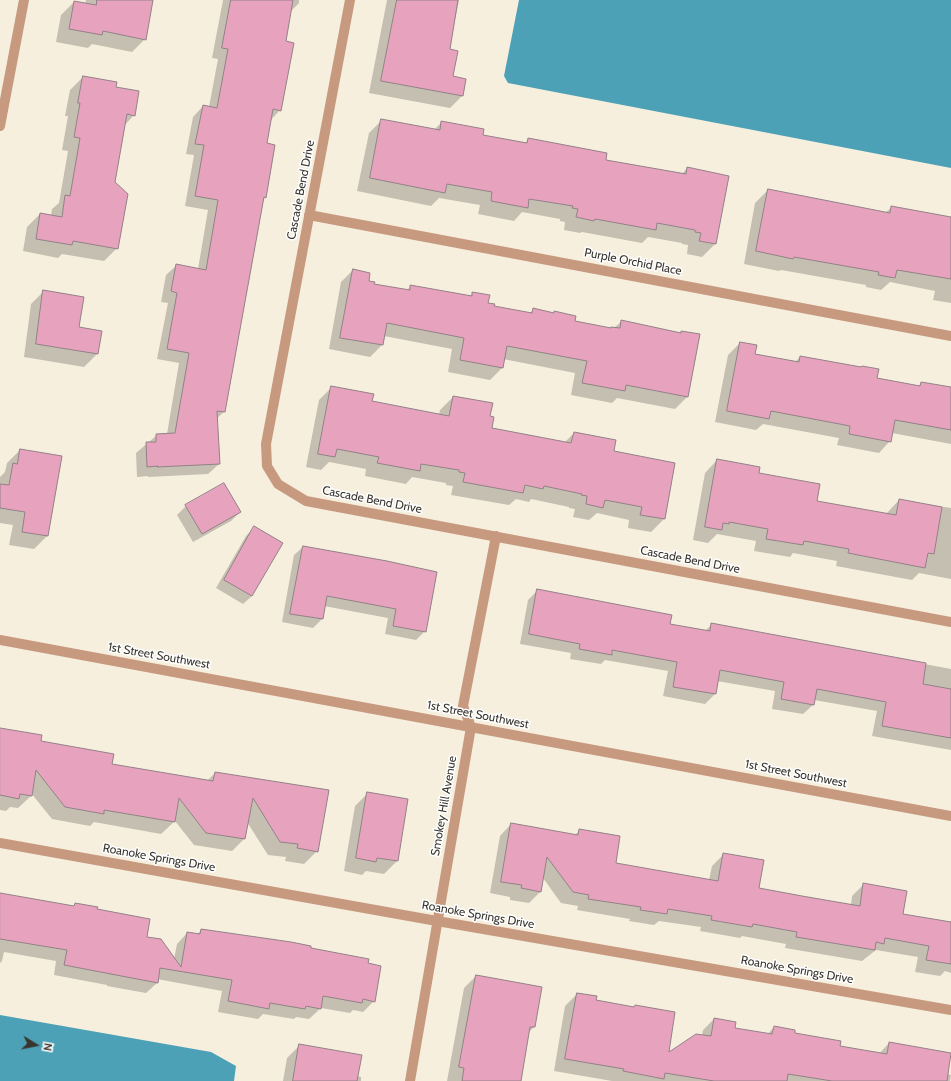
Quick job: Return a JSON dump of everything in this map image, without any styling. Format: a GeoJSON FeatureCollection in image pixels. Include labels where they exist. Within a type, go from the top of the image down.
{"type":"FeatureCollection","features":[{"type":"Feature","properties":{"kind":"street"},"geometry":{"type":"LineString","coordinates":[[0,126],[3,98],[24,0]]}},
{"type":"Feature","properties":{"kind":"street","name":"Cascade Bend Drive"},"geometry":{"type":"LineString","coordinates":[[350,0],[266,444],[267,466],[278,484],[306,501],[951,622]]}},
{"type":"Feature","properties":{"kind":"street","name":"Purple Orchid Place"},"geometry":{"type":"LineString","coordinates":[[309,215],[951,336]]}},
{"type":"Feature","properties":{"kind":"street"},"geometry":{"type":"LineString","coordinates":[[471,727],[463,706],[496,536]]}},
{"type":"Feature","properties":{"kind":"street","name":"1st Street Southwest"},"geometry":{"type":"LineString","coordinates":[[0,640],[951,816]]}},
{"type":"Feature","properties":{"kind":"street","name":"Smokey Hill Avenue"},"geometry":{"type":"LineString","coordinates":[[410,1081],[471,727]]}},
{"type":"Feature","properties":{"kind":"street","name":"Roanoke Springs Drive"},"geometry":{"type":"LineString","coordinates":[[0,843],[437,921],[951,1010]]}},
{"type":"Feature","properties":{"kind":"water"},"geometry":{"type":"Polygon","coordinates":[[[519,0],[951,0],[951,168],[508,83],[504,76],[519,0]]]}},
{"type":"Feature","properties":{"kind":"water"},"geometry":{"type":"Polygon","coordinates":[[[0,1015],[211,1052],[236,1066],[234,1081],[0,1081],[0,1015]]]}},
{"type":"Feature","properties":{"kind":"building"},"geometry":{"type":"Polygon","coordinates":[[[97,0],[153,0],[146,40],[103,31],[102,35],[69,29],[74,1],[96,5],[97,0]]]}},
{"type":"Feature","properties":{"kind":"building"},"geometry":{"type":"Polygon","coordinates":[[[231,0],[293,0],[286,41],[294,43],[281,111],[273,109],[267,143],[275,145],[266,198],[264,197],[225,412],[217,411],[220,464],[147,467],[146,442],[156,442],[156,434],[175,433],[189,353],[167,349],[177,293],[171,291],[176,264],[206,270],[218,200],[195,196],[204,145],[195,144],[203,105],[217,108],[228,49],[222,48],[231,0]]]}},
{"type":"Feature","properties":{"kind":"building"},"geometry":{"type":"Polygon","coordinates":[[[397,0],[458,0],[450,49],[458,51],[453,76],[466,79],[463,96],[381,81],[397,0]]]}},
{"type":"Feature","properties":{"kind":"building"},"geometry":{"type":"Polygon","coordinates":[[[83,76],[117,82],[116,87],[139,91],[135,116],[127,114],[115,182],[128,194],[118,249],[73,241],[72,245],[36,239],[40,213],[62,217],[65,195],[70,196],[80,138],[74,137],[83,76]]]}},
{"type":"Feature","properties":{"kind":"building"},"geometry":{"type":"Polygon","coordinates":[[[381,119],[440,130],[441,121],[484,129],[483,135],[527,143],[528,138],[607,153],[606,160],[686,174],[687,167],[729,176],[716,244],[699,241],[701,233],[695,232],[695,230],[657,223],[656,230],[576,217],[578,209],[572,208],[573,206],[529,199],[528,208],[491,201],[492,192],[447,184],[445,193],[370,178],[381,119]]]}},
{"type":"Feature","properties":{"kind":"building"},"geometry":{"type":"Polygon","coordinates":[[[768,189],[890,213],[891,206],[951,217],[951,279],[897,270],[895,278],[878,275],[879,272],[794,257],[793,259],[756,251],[768,189]]]}},
{"type":"Feature","properties":{"kind":"building"},"geometry":{"type":"Polygon","coordinates":[[[353,269],[370,273],[369,281],[375,282],[374,284],[410,290],[410,285],[472,296],[472,292],[490,295],[488,303],[495,304],[494,306],[532,313],[533,308],[554,313],[554,311],[576,316],[575,321],[611,328],[620,328],[621,320],[681,333],[681,331],[700,334],[688,397],[626,385],[625,391],[582,383],[587,361],[507,346],[503,368],[460,360],[464,338],[387,323],[383,345],[340,338],[353,269]]]}},
{"type":"Feature","properties":{"kind":"building"},"geometry":{"type":"Polygon","coordinates":[[[43,290],[84,297],[79,327],[102,331],[98,354],[36,344],[43,290]]]}},
{"type":"Feature","properties":{"kind":"building"},"geometry":{"type":"Polygon","coordinates":[[[740,342],[757,345],[755,354],[799,362],[800,356],[862,366],[879,369],[877,378],[920,386],[921,382],[951,387],[951,430],[895,420],[891,442],[849,434],[850,426],[771,411],[769,419],[727,411],[740,342]]]}},
{"type":"Feature","properties":{"kind":"building"},"geometry":{"type":"Polygon","coordinates":[[[331,386],[374,394],[372,401],[449,416],[453,396],[493,403],[490,416],[494,417],[492,428],[571,443],[574,432],[616,440],[614,451],[675,463],[665,519],[640,515],[642,507],[605,500],[603,508],[586,504],[587,496],[544,486],[543,489],[525,485],[523,493],[463,482],[465,473],[459,472],[459,470],[421,464],[420,471],[377,463],[379,457],[337,449],[335,457],[318,454],[331,386]]]}},
{"type":"Feature","properties":{"kind":"building"},"geometry":{"type":"Polygon","coordinates":[[[20,449],[62,456],[48,536],[22,532],[25,512],[0,508],[0,484],[9,485],[13,463],[17,464],[20,449]]]}},
{"type":"Feature","properties":{"kind":"building"},"geometry":{"type":"Polygon","coordinates":[[[717,459],[760,467],[759,473],[820,484],[817,501],[896,515],[899,499],[942,507],[934,554],[928,553],[925,568],[848,553],[849,549],[804,541],[803,545],[766,539],[768,529],[729,522],[729,524],[723,523],[722,530],[705,527],[717,459]]]}},
{"type":"Feature","properties":{"kind":"building"},"geometry":{"type":"Polygon","coordinates":[[[224,483],[241,512],[202,534],[185,505],[224,483]]]}},
{"type":"Feature","properties":{"kind":"building"},"geometry":{"type":"Polygon","coordinates":[[[254,526],[283,543],[252,596],[224,580],[254,526]]]}},
{"type":"Feature","properties":{"kind":"building"},"geometry":{"type":"Polygon","coordinates":[[[303,546],[387,561],[437,572],[426,632],[393,626],[396,609],[327,596],[323,619],[290,614],[303,546]]]}},
{"type":"Feature","properties":{"kind":"building"},"geometry":{"type":"Polygon","coordinates":[[[537,589],[672,615],[670,624],[710,631],[711,623],[926,663],[923,684],[951,689],[951,738],[882,726],[886,702],[817,689],[814,705],[781,699],[784,682],[720,670],[716,694],[673,687],[677,662],[612,650],[612,655],[579,649],[580,644],[529,634],[537,589]]]}},
{"type":"Feature","properties":{"kind":"building"},"geometry":{"type":"Polygon","coordinates":[[[0,728],[42,735],[41,741],[114,754],[112,764],[213,781],[215,772],[329,790],[318,852],[297,848],[298,844],[280,842],[253,798],[245,839],[206,833],[179,798],[175,822],[104,810],[104,814],[65,807],[36,770],[32,796],[20,794],[19,799],[0,795],[0,728]]]}},
{"type":"Feature","properties":{"kind":"building"},"geometry":{"type":"Polygon","coordinates":[[[367,792],[408,799],[398,861],[377,858],[376,862],[356,858],[367,792]]]}},
{"type":"Feature","properties":{"kind":"building"},"geometry":{"type":"Polygon","coordinates":[[[511,823],[578,835],[579,829],[620,836],[616,863],[718,881],[723,853],[764,860],[759,888],[860,906],[863,883],[907,891],[903,914],[951,922],[951,964],[926,960],[929,946],[885,938],[884,944],[876,942],[875,950],[796,937],[797,932],[753,924],[752,927],[711,920],[712,916],[668,909],[667,914],[640,910],[641,907],[588,899],[589,895],[573,892],[547,857],[541,892],[521,888],[522,885],[501,882],[511,823]]]}},
{"type":"Feature","properties":{"kind":"building"},"geometry":{"type":"Polygon","coordinates":[[[0,893],[74,906],[75,903],[98,907],[97,909],[150,919],[147,937],[161,939],[181,967],[187,932],[200,934],[201,929],[291,942],[311,946],[311,948],[369,959],[368,963],[381,966],[375,1002],[363,999],[362,1003],[323,996],[321,1009],[306,1006],[305,1009],[270,1003],[269,1009],[228,1001],[232,980],[160,968],[158,983],[64,965],[67,950],[0,939],[0,893]]]}},
{"type":"Feature","properties":{"kind":"building"},"geometry":{"type":"Polygon","coordinates":[[[476,975],[542,987],[535,1027],[530,1027],[521,1081],[462,1081],[464,1068],[459,1067],[476,975]]]}},
{"type":"Feature","properties":{"kind":"building"},"geometry":{"type":"Polygon","coordinates":[[[577,993],[597,996],[596,1000],[634,1007],[635,1005],[675,1012],[669,1052],[696,1034],[711,1036],[714,1018],[736,1022],[735,1028],[772,1034],[774,1026],[795,1030],[795,1033],[841,1041],[840,1046],[887,1054],[889,1042],[951,1053],[947,1081],[832,1081],[788,1074],[787,1081],[714,1081],[665,1073],[664,1079],[623,1071],[624,1069],[565,1059],[577,993]]]}},
{"type":"Feature","properties":{"kind":"building"},"geometry":{"type":"Polygon","coordinates":[[[299,1044],[362,1055],[357,1081],[293,1081],[299,1044]]]}}]}
